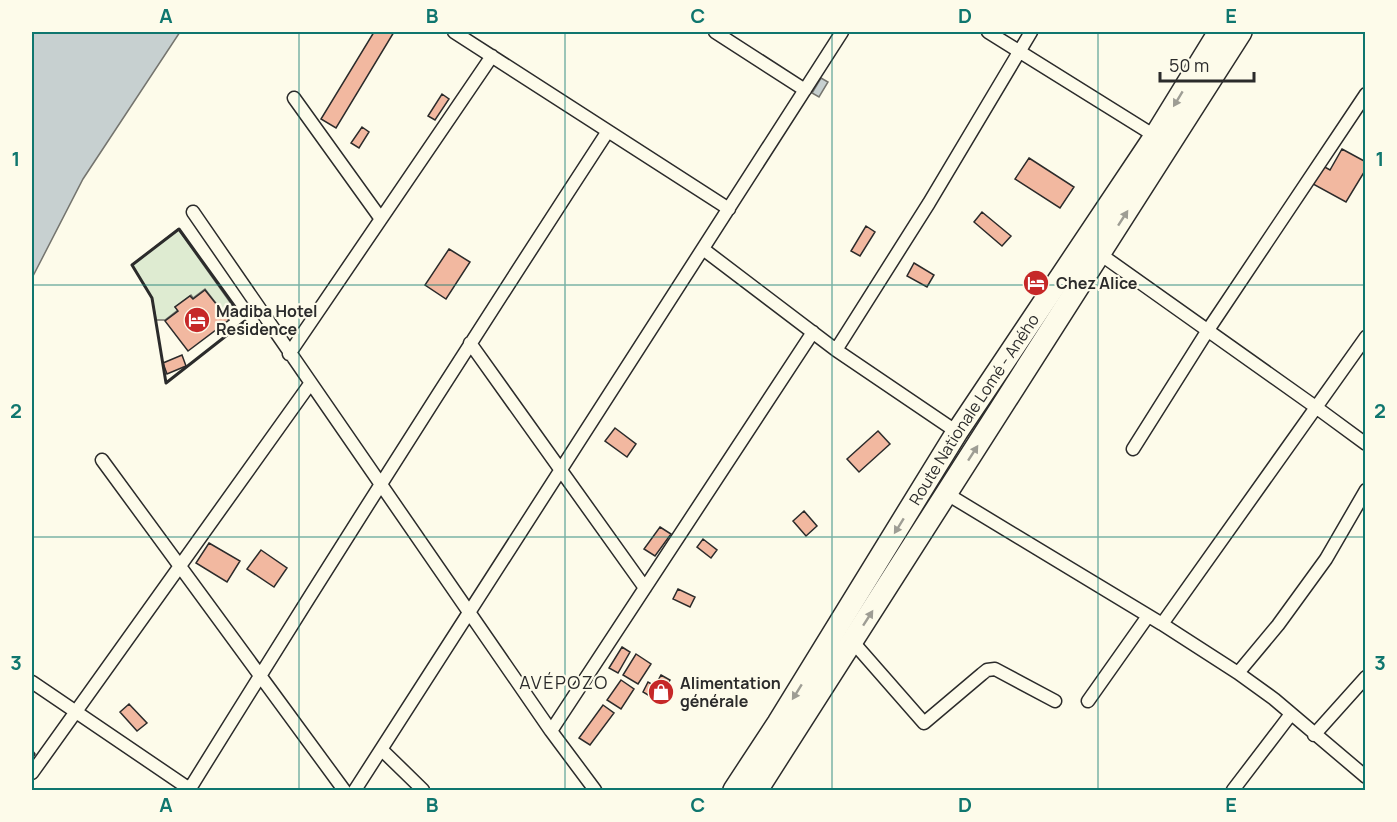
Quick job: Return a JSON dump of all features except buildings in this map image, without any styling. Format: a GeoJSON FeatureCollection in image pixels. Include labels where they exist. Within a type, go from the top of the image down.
{"type":"FeatureCollection","features":[{"type":"Feature","properties":{"kind":"highway","name":"Route Nationale Lomé - Aného"},"geometry":{"type":"LineString","coordinates":[[734,790],[778,723],[957,432],[1155,136],[1219,32]]}},
{"type":"Feature","properties":{"kind":"highway","name":"Route Nationale Lomé - Aného"},"geometry":{"type":"LineString","coordinates":[[757,790],[1241,32]]}},
{"type":"Feature","properties":{"kind":"street"},"geometry":{"type":"LineString","coordinates":[[454,32],[729,209]]}},
{"type":"Feature","properties":{"kind":"street"},"geometry":{"type":"LineString","coordinates":[[715,32],[805,90]]}},
{"type":"Feature","properties":{"kind":"street"},"geometry":{"type":"LineString","coordinates":[[355,790],[842,32]]}},
{"type":"Feature","properties":{"kind":"street"},"geometry":{"type":"LineString","coordinates":[[988,32],[1155,136]]}},
{"type":"Feature","properties":{"kind":"street"},"geometry":{"type":"LineString","coordinates":[[836,350],[929,203],[1031,32]]}},
{"type":"Feature","properties":{"kind":"street"},"geometry":{"type":"LineString","coordinates":[[289,354],[492,56]]}},
{"type":"Feature","properties":{"kind":"street"},"geometry":{"type":"LineString","coordinates":[[1133,449],[1208,330],[1365,94]]}},
{"type":"Feature","properties":{"kind":"street"},"geometry":{"type":"LineString","coordinates":[[294,98],[381,219]]}},
{"type":"Feature","properties":{"kind":"street"},"geometry":{"type":"LineString","coordinates":[[32,682],[190,790],[259,676],[470,343],[608,131]]}},
{"type":"Feature","properties":{"kind":"street"},"geometry":{"type":"LineString","coordinates":[[193,212],[551,731],[595,790]]}},
{"type":"Feature","properties":{"kind":"street"},"geometry":{"type":"LineString","coordinates":[[703,249],[836,350],[957,432]]}},
{"type":"Feature","properties":{"kind":"street"},"geometry":{"type":"LineString","coordinates":[[1100,254],[1365,444]]}},
{"type":"Feature","properties":{"kind":"street"},"geometry":{"type":"LineString","coordinates":[[551,731],[813,332]]}},
{"type":"Feature","properties":{"kind":"street"},"geometry":{"type":"LineString","coordinates":[[1162,624],[1317,408],[1365,337]]}},
{"type":"Feature","properties":{"kind":"street"},"geometry":{"type":"LineString","coordinates":[[470,343],[645,588]]}},
{"type":"Feature","properties":{"kind":"street"},"geometry":{"type":"LineString","coordinates":[[32,773],[310,384]]}},
{"type":"Feature","properties":{"kind":"street"},"geometry":{"type":"LineString","coordinates":[[102,460],[344,790]]}},
{"type":"Feature","properties":{"kind":"street"},"geometry":{"type":"LineString","coordinates":[[1238,673],[1278,625],[1326,559],[1365,490]]}},
{"type":"Feature","properties":{"kind":"street"},"geometry":{"type":"LineString","coordinates":[[947,494],[1162,624],[1238,673],[1291,714],[1365,777]]}},
{"type":"Feature","properties":{"kind":"street"},"geometry":{"type":"LineString","coordinates":[[1088,701],[1148,616]]}},
{"type":"Feature","properties":{"kind":"street"},"geometry":{"type":"LineString","coordinates":[[853,642],[924,723],[987,670],[995,669],[1055,701]]}},
{"type":"Feature","properties":{"kind":"street"},"geometry":{"type":"LineString","coordinates":[[1314,735],[1365,677]]}},
{"type":"Feature","properties":{"kind":"street"},"geometry":{"type":"LineString","coordinates":[[1233,790],[1291,714]]}},
{"type":"Feature","properties":{"kind":"street"},"geometry":{"type":"LineString","coordinates":[[382,750],[423,790]]}},
{"type":"Feature","properties":{"kind":"green space"},"geometry":{"type":"Polygon","coordinates":[[[178,229],[237,312],[228,319],[205,289],[193,298],[191,295],[175,307],[178,310],[165,320],[156,320],[152,298],[132,265],[178,229]]]}},
{"type":"Feature","properties":{"kind":"shaded area"},"geometry":{"type":"Polygon","coordinates":[[[32,32],[180,32],[83,179],[32,278],[32,32]]]}},
{"type":"Feature","properties":{"kind":"shaded area"},"geometry":{"type":"Polygon","coordinates":[[[821,78],[828,82],[819,97],[812,93],[821,78]]]}},
{"type":"Feature","properties":{"kind":"fence"},"geometry":{"type":"LineString","coordinates":[[32,750],[35,754],[32,759]]}},
{"type":"Feature","properties":{"kind":"wall"},"geometry":{"type":"LineString","coordinates":[[238,311],[179,229],[132,265],[152,298],[166,383],[245,321]]}},
{"type":"Feature","properties":{"kind":"place","name":"Chez Alice"},"geometry":{"type":"Point","coordinates":[1036,283]}},
{"type":"Feature","properties":{"kind":"place","name":"Madiba Hotel Residence"},"geometry":{"type":"Point","coordinates":[197,320]}},
{"type":"Feature","properties":{"kind":"place","name":"Alimentation générale"},"geometry":{"type":"Point","coordinates":[661,692]}},
{"type":"Feature","properties":{"kind":"district","name":"AVÉPOZO"},"geometry":{"type":"Point","coordinates":[564,683]}}]}
